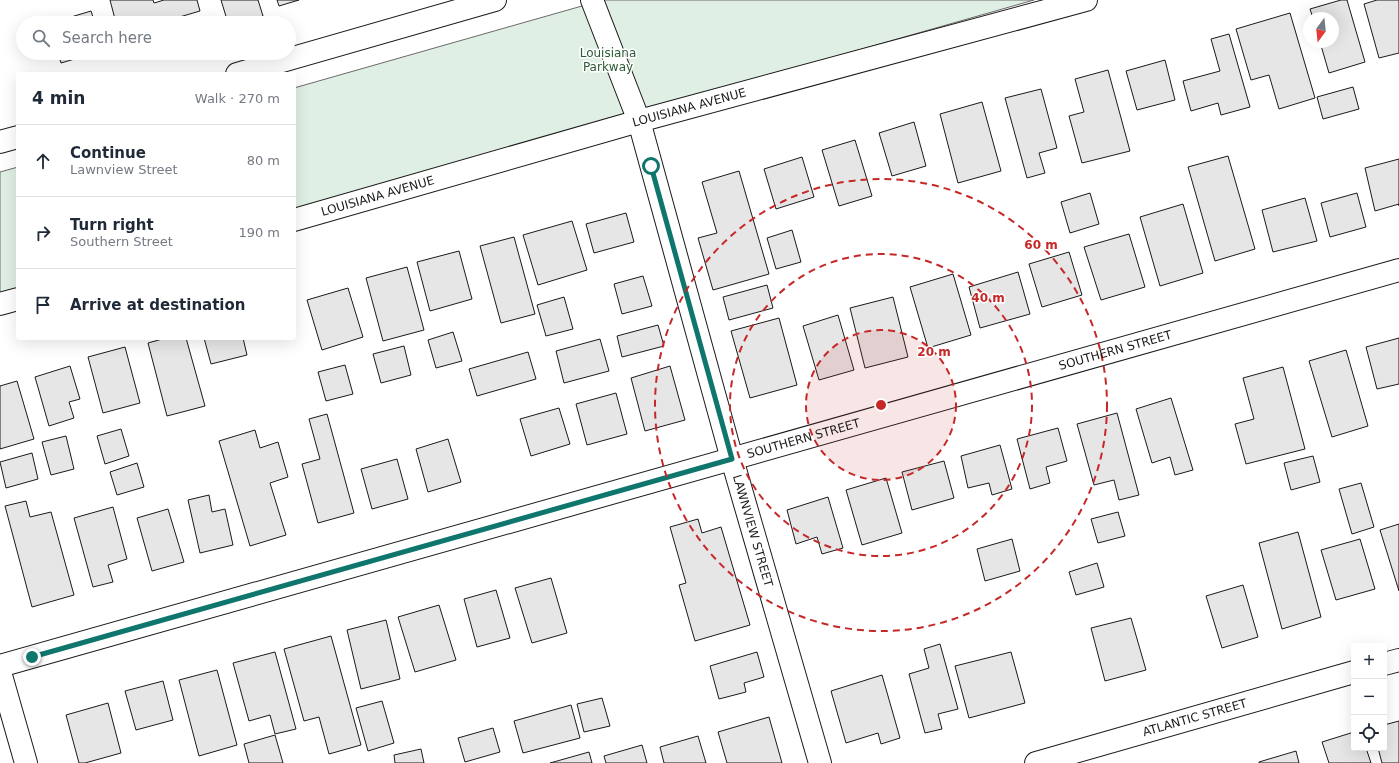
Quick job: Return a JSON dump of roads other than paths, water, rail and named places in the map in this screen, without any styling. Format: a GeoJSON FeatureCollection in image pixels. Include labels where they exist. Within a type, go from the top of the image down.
{"type":"FeatureCollection","features":[{"type":"Feature","properties":{"kind":"street"},"geometry":{"type":"LineString","coordinates":[[296,57],[495,0]]}},
{"type":"Feature","properties":{"kind":"street","name":"LAWNVIEW STREET"},"geometry":{"type":"LineString","coordinates":[[592,0],[639,121],[732,459],[820,763]]}},
{"type":"Feature","properties":{"kind":"street","name":"LOUISIANA AVENUE"},"geometry":{"type":"LineString","coordinates":[[296,219],[639,121],[1086,0]]}},
{"type":"Feature","properties":{"kind":"street"},"geometry":{"type":"LineString","coordinates":[[244,72],[286,60]]}},
{"type":"Feature","properties":{"kind":"street"},"geometry":{"type":"LineString","coordinates":[[0,142],[16,138]]}},
{"type":"Feature","properties":{"kind":"street","name":"SOUTHERN STREET"},"geometry":{"type":"LineString","coordinates":[[0,666],[1399,270]]}},
{"type":"Feature","properties":{"kind":"street"},"geometry":{"type":"LineString","coordinates":[[0,304],[16,300]]}},
{"type":"Feature","properties":{"kind":"street"},"geometry":{"type":"LineString","coordinates":[[1387,663],[1399,660]]}},
{"type":"Feature","properties":{"kind":"street"},"geometry":{"type":"LineString","coordinates":[[0,672],[26,763]]}},
{"type":"Feature","properties":{"kind":"street","name":"ATLANTIC STREET"},"geometry":{"type":"LineString","coordinates":[[1036,763],[1351,673]]}},
{"type":"Feature","properties":{"kind":"park label","name":"Louisiana Parkway"},"geometry":{"type":"Point","coordinates":[608,60]}}]}
